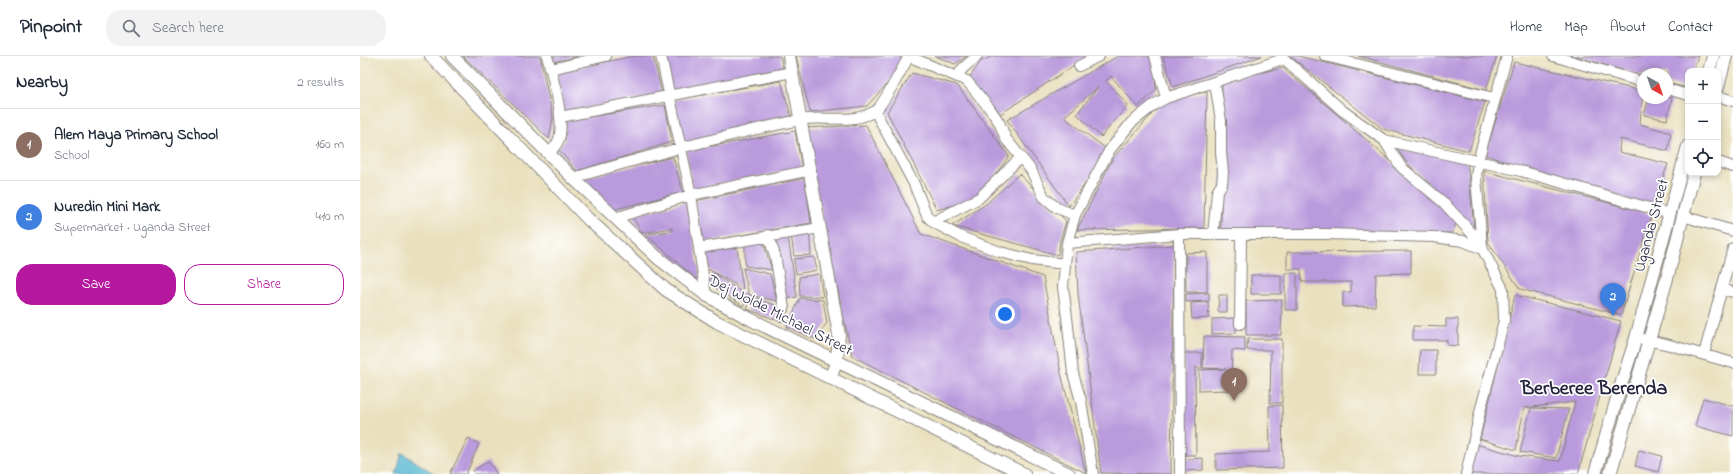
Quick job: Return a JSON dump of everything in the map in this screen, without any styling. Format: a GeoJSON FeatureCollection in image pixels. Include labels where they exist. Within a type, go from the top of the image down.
{"type":"FeatureCollection","features":[{"type":"Feature","properties":{"kind":"main road"},"geometry":{"type":"LineString","coordinates":[[431,56],[588,219],[666,290],[718,322],[1024,474]]}},
{"type":"Feature","properties":{"kind":"main road","name":"Dej Wolde Michael Street"},"geometry":{"type":"LineString","coordinates":[[452,56],[573,178],[615,218],[672,270],[706,295],[752,320],[837,361],[1048,470],[1069,474]]}},
{"type":"Feature","properties":{"kind":"main road"},"geometry":{"type":"LineString","coordinates":[[789,56],[802,119],[839,336],[837,361],[830,378]]}},
{"type":"Feature","properties":{"kind":"main road"},"geometry":{"type":"LineString","coordinates":[[1710,68],[1713,56]]}},
{"type":"Feature","properties":{"kind":"main road"},"geometry":{"type":"LineString","coordinates":[[1721,75],[1726,56]]}},
{"type":"Feature","properties":{"kind":"main road","name":"Uganda Street"},"geometry":{"type":"LineString","coordinates":[[1595,474],[1636,338],[1685,157]]}},
{"type":"Feature","properties":{"kind":"main road","name":"Uganda Street"},"geometry":{"type":"LineString","coordinates":[[1610,474],[1693,176]]}},
{"type":"Feature","properties":{"kind":"street"},"geometry":{"type":"LineString","coordinates":[[547,56],[551,69],[560,117],[560,136],[557,144],[548,153]]}},
{"type":"Feature","properties":{"kind":"street"},"geometry":{"type":"LineString","coordinates":[[551,69],[606,56]]}},
{"type":"Feature","properties":{"kind":"street"},"geometry":{"type":"LineString","coordinates":[[661,56],[691,195],[706,295]]}},
{"type":"Feature","properties":{"kind":"street"},"geometry":{"type":"LineString","coordinates":[[958,76],[962,69],[977,56]]}},
{"type":"Feature","properties":{"kind":"street"},"geometry":{"type":"LineString","coordinates":[[1079,66],[1099,56]]}},
{"type":"Feature","properties":{"kind":"street"},"geometry":{"type":"LineString","coordinates":[[1155,56],[1166,98]]}},
{"type":"Feature","properties":{"kind":"street"},"geometry":{"type":"LineString","coordinates":[[1325,56],[1494,98]]}},
{"type":"Feature","properties":{"kind":"street"},"geometry":{"type":"LineString","coordinates":[[1483,248],[1476,177],[1478,161],[1494,98],[1507,56]]}},
{"type":"Feature","properties":{"kind":"street"},"geometry":{"type":"LineString","coordinates":[[1553,56],[1637,80]]}},
{"type":"Feature","properties":{"kind":"street"},"geometry":{"type":"LineString","coordinates":[[573,178],[680,146],[802,119],[854,118],[875,111],[898,78],[908,57],[967,80],[999,122],[1006,139],[1031,170],[1044,196],[1057,208],[1075,215]]}},
{"type":"Feature","properties":{"kind":"street"},"geometry":{"type":"LineString","coordinates":[[1093,474],[1081,401],[1073,373],[1063,287],[1067,243],[1075,215],[1109,151],[1132,123],[1155,104],[1166,98],[1215,83],[1282,57],[1343,111],[1384,140],[1401,167],[1444,203],[1483,248],[1504,289],[1504,321],[1481,408],[1466,474]]}},
{"type":"Feature","properties":{"kind":"street"},"geometry":{"type":"LineString","coordinates":[[560,117],[792,72]]}},
{"type":"Feature","properties":{"kind":"street"},"geometry":{"type":"LineString","coordinates":[[1213,234],[1217,192],[1222,184],[1223,172],[1221,153],[1221,121],[1215,83]]}},
{"type":"Feature","properties":{"kind":"street"},"geometry":{"type":"LineString","coordinates":[[1673,91],[1685,94]]}},
{"type":"Feature","properties":{"kind":"street"},"geometry":{"type":"LineString","coordinates":[[1721,97],[1733,101]]}},
{"type":"Feature","properties":{"kind":"street"},"geometry":{"type":"LineString","coordinates":[[875,111],[914,184],[927,216],[933,222],[961,237],[1000,252],[1032,260],[1065,264]]}},
{"type":"Feature","properties":{"kind":"street"},"geometry":{"type":"LineString","coordinates":[[1384,140],[1521,171],[1670,214]]}},
{"type":"Feature","properties":{"kind":"street"},"geometry":{"type":"LineString","coordinates":[[933,222],[979,198],[1020,158]]}},
{"type":"Feature","properties":{"kind":"street"},"geometry":{"type":"LineString","coordinates":[[1721,163],[1733,166]]}},
{"type":"Feature","properties":{"kind":"street"},"geometry":{"type":"LineString","coordinates":[[615,218],[691,195],[810,170]]}},
{"type":"Feature","properties":{"kind":"street"},"geometry":{"type":"LineString","coordinates":[[1682,216],[1733,231]]}},
{"type":"Feature","properties":{"kind":"street"},"geometry":{"type":"LineString","coordinates":[[699,248],[768,235],[820,228]]}},
{"type":"Feature","properties":{"kind":"street"},"geometry":{"type":"LineString","coordinates":[[1067,243],[1179,234],[1241,236],[1326,234],[1434,237],[1463,241],[1483,248]]}},
{"type":"Feature","properties":{"kind":"street"},"geometry":{"type":"LineString","coordinates":[[1179,234],[1180,474]]}},
{"type":"Feature","properties":{"kind":"street"},"geometry":{"type":"LineString","coordinates":[[768,235],[776,261],[784,308]]}},
{"type":"Feature","properties":{"kind":"street"},"geometry":{"type":"LineString","coordinates":[[1240,324],[1241,236]]}},
{"type":"Feature","properties":{"kind":"street"},"geometry":{"type":"LineString","coordinates":[[1704,354],[1733,248]]}},
{"type":"Feature","properties":{"kind":"street"},"geometry":{"type":"LineString","coordinates":[[1722,289],[1733,292]]}},
{"type":"Feature","properties":{"kind":"street"},"geometry":{"type":"LineString","coordinates":[[1636,338],[1648,342],[1666,344],[1733,363]]}},
{"type":"Feature","properties":{"kind":"water"},"geometry":{"type":"Polygon","coordinates":[[[402,453],[435,474],[396,474],[402,453]]]}},
{"type":"Feature","properties":{"kind":"building"},"geometry":{"type":"Polygon","coordinates":[[[463,56],[540,56],[553,118],[549,139],[463,56]]]}},
{"type":"Feature","properties":{"kind":"building"},"geometry":{"type":"Polygon","coordinates":[[[551,56],[577,56],[577,57],[553,62],[551,56]]]}},
{"type":"Feature","properties":{"kind":"building"},"geometry":{"type":"Polygon","coordinates":[[[634,56],[653,56],[662,94],[564,112],[556,72],[634,56]]]}},
{"type":"Feature","properties":{"kind":"building"},"geometry":{"type":"Polygon","coordinates":[[[664,56],[780,56],[783,68],[672,91],[664,56]]]}},
{"type":"Feature","properties":{"kind":"building"},"geometry":{"type":"Polygon","coordinates":[[[796,56],[899,56],[905,64],[867,106],[810,112],[796,56]]]}},
{"type":"Feature","properties":{"kind":"building"},"geometry":{"type":"Polygon","coordinates":[[[935,56],[967,56],[955,64],[935,56]]]}},
{"type":"Feature","properties":{"kind":"building"},"geometry":{"type":"Polygon","coordinates":[[[993,56],[1088,56],[996,117],[967,81],[981,61],[993,56]]]}},
{"type":"Feature","properties":{"kind":"building"},"geometry":{"type":"Polygon","coordinates":[[[1118,56],[1154,56],[1156,90],[1138,107],[1111,76],[1106,81],[1128,105],[1101,137],[1077,114],[1098,87],[1064,117],[1109,151],[1069,206],[1007,120],[1118,56]]]}},
{"type":"Feature","properties":{"kind":"building"},"geometry":{"type":"Polygon","coordinates":[[[1163,56],[1262,56],[1173,87],[1163,56]]]}},
{"type":"Feature","properties":{"kind":"building"},"geometry":{"type":"Polygon","coordinates":[[[1290,56],[1298,56],[1485,102],[1469,151],[1383,129],[1290,56]]]}},
{"type":"Feature","properties":{"kind":"building"},"geometry":{"type":"Polygon","coordinates":[[[1358,56],[1497,56],[1486,90],[1358,56]]]}},
{"type":"Feature","properties":{"kind":"building"},"geometry":{"type":"Polygon","coordinates":[[[1574,56],[1698,56],[1694,68],[1685,68],[1685,87],[1673,84],[1673,68],[1637,68],[1637,74],[1574,56]]]}},
{"type":"Feature","properties":{"kind":"building"},"geometry":{"type":"Polygon","coordinates":[[[1514,62],[1637,90],[1637,104],[1642,104],[1640,124],[1671,133],[1668,151],[1620,139],[1619,152],[1668,164],[1652,208],[1485,155],[1514,62]]]}},
{"type":"Feature","properties":{"kind":"building"},"geometry":{"type":"Polygon","coordinates":[[[1283,68],[1458,219],[1452,233],[1221,235],[1222,80],[1283,68]]]}},
{"type":"Feature","properties":{"kind":"building"},"geometry":{"type":"Polygon","coordinates":[[[912,73],[957,85],[1009,156],[979,198],[937,210],[887,112],[912,73]]]}},
{"type":"Feature","properties":{"kind":"building"},"geometry":{"type":"Polygon","coordinates":[[[781,81],[791,116],[684,143],[674,100],[781,81]]]}},
{"type":"Feature","properties":{"kind":"building"},"geometry":{"type":"Polygon","coordinates":[[[1207,92],[1204,228],[1077,230],[1113,158],[1166,98],[1207,92]]]}},
{"type":"Feature","properties":{"kind":"building"},"geometry":{"type":"Polygon","coordinates":[[[1647,104],[1671,104],[1667,120],[1644,115],[1647,104]]]}},
{"type":"Feature","properties":{"kind":"building"},"geometry":{"type":"Polygon","coordinates":[[[665,105],[672,142],[577,171],[558,149],[565,140],[564,121],[665,105]]]}},
{"type":"Feature","properties":{"kind":"building"},"geometry":{"type":"Polygon","coordinates":[[[866,125],[921,234],[1043,277],[1061,373],[1086,473],[852,356],[803,128],[866,125]]]}},
{"type":"Feature","properties":{"kind":"building"},"geometry":{"type":"Polygon","coordinates":[[[795,131],[802,168],[693,189],[686,151],[795,131]]]}},
{"type":"Feature","properties":{"kind":"building"},"geometry":{"type":"Polygon","coordinates":[[[1396,148],[1467,159],[1474,228],[1408,164],[1396,148]]]}},
{"type":"Feature","properties":{"kind":"building"},"geometry":{"type":"Polygon","coordinates":[[[673,157],[683,192],[612,210],[583,178],[673,157]]]}},
{"type":"Feature","properties":{"kind":"building"},"geometry":{"type":"Polygon","coordinates":[[[1484,171],[1652,214],[1621,315],[1520,289],[1488,242],[1484,171]]]}},
{"type":"Feature","properties":{"kind":"building"},"geometry":{"type":"Polygon","coordinates":[[[1019,174],[1066,221],[1060,241],[1058,255],[952,226],[986,204],[1019,174]]]}},
{"type":"Feature","properties":{"kind":"building"},"geometry":{"type":"Polygon","coordinates":[[[805,178],[811,223],[703,242],[695,201],[805,178]]]}},
{"type":"Feature","properties":{"kind":"building"},"geometry":{"type":"Polygon","coordinates":[[[688,201],[701,283],[645,234],[672,231],[672,228],[642,233],[632,216],[688,201]]]}},
{"type":"Feature","properties":{"kind":"building"},"geometry":{"type":"Polygon","coordinates":[[[809,232],[811,255],[794,256],[791,234],[809,232]]]}},
{"type":"Feature","properties":{"kind":"building"},"geometry":{"type":"Polygon","coordinates":[[[788,236],[797,297],[784,299],[773,237],[788,236]]]}},
{"type":"Feature","properties":{"kind":"building"},"geometry":{"type":"Polygon","coordinates":[[[763,242],[772,270],[745,266],[745,243],[763,242]]]}},
{"type":"Feature","properties":{"kind":"building"},"geometry":{"type":"Polygon","coordinates":[[[1174,245],[1171,474],[1101,473],[1078,294],[1076,252],[1174,245]]]}},
{"type":"Feature","properties":{"kind":"building"},"geometry":{"type":"Polygon","coordinates":[[[737,248],[743,289],[708,269],[703,251],[737,248]]]}},
{"type":"Feature","properties":{"kind":"building"},"geometry":{"type":"Polygon","coordinates":[[[1411,251],[1411,273],[1376,274],[1375,306],[1343,307],[1343,292],[1351,292],[1351,282],[1302,282],[1301,269],[1287,269],[1287,252],[1411,251]]]}},
{"type":"Feature","properties":{"kind":"building"},"geometry":{"type":"Polygon","coordinates":[[[1207,252],[1207,292],[1186,292],[1186,253],[1207,252]]]}},
{"type":"Feature","properties":{"kind":"building"},"geometry":{"type":"Polygon","coordinates":[[[814,257],[817,270],[796,274],[794,259],[814,257]]]}},
{"type":"Feature","properties":{"kind":"building"},"geometry":{"type":"Polygon","coordinates":[[[743,268],[770,274],[777,301],[749,295],[743,268]]]}},
{"type":"Feature","properties":{"kind":"building"},"geometry":{"type":"Polygon","coordinates":[[[713,273],[749,297],[743,306],[708,283],[713,273]]]}},
{"type":"Feature","properties":{"kind":"building"},"geometry":{"type":"Polygon","coordinates":[[[1285,273],[1297,273],[1297,310],[1285,310],[1285,273]]]}},
{"type":"Feature","properties":{"kind":"building"},"geometry":{"type":"Polygon","coordinates":[[[819,274],[823,297],[800,296],[799,277],[819,274]]]}},
{"type":"Feature","properties":{"kind":"building"},"geometry":{"type":"Polygon","coordinates":[[[1251,275],[1281,275],[1281,294],[1251,294],[1251,275]]]}},
{"type":"Feature","properties":{"kind":"building"},"geometry":{"type":"Polygon","coordinates":[[[1209,293],[1209,301],[1186,302],[1186,294],[1209,293]]]}},
{"type":"Feature","properties":{"kind":"building"},"geometry":{"type":"Polygon","coordinates":[[[1219,295],[1227,295],[1227,312],[1218,312],[1219,295]]]}},
{"type":"Feature","properties":{"kind":"building"},"geometry":{"type":"Polygon","coordinates":[[[1515,295],[1621,321],[1578,474],[1466,474],[1472,443],[1519,456],[1560,461],[1575,402],[1524,408],[1516,450],[1480,439],[1515,295]]]}},
{"type":"Feature","properties":{"kind":"building"},"geometry":{"type":"Polygon","coordinates":[[[752,297],[784,308],[782,322],[747,309],[752,297]]]}},
{"type":"Feature","properties":{"kind":"building"},"geometry":{"type":"Polygon","coordinates":[[[800,298],[823,300],[827,323],[815,339],[787,327],[800,298]]]}},
{"type":"Feature","properties":{"kind":"building"},"geometry":{"type":"Polygon","coordinates":[[[1282,300],[1281,335],[1246,335],[1246,301],[1282,300]]]}},
{"type":"Feature","properties":{"kind":"building"},"geometry":{"type":"Polygon","coordinates":[[[1208,302],[1209,318],[1192,319],[1191,303],[1208,302]]]}},
{"type":"Feature","properties":{"kind":"building"},"geometry":{"type":"Polygon","coordinates":[[[1236,318],[1236,333],[1212,334],[1212,319],[1236,318]]]}},
{"type":"Feature","properties":{"kind":"building"},"geometry":{"type":"Polygon","coordinates":[[[1446,319],[1458,319],[1458,346],[1447,345],[1447,340],[1413,340],[1413,326],[1446,327],[1446,319]]]}},
{"type":"Feature","properties":{"kind":"building"},"geometry":{"type":"Polygon","coordinates":[[[1204,336],[1245,337],[1245,351],[1232,350],[1231,390],[1199,391],[1199,370],[1226,369],[1203,368],[1204,336]]]}},
{"type":"Feature","properties":{"kind":"building"},"geometry":{"type":"Polygon","coordinates":[[[1248,339],[1282,339],[1282,403],[1270,403],[1271,350],[1247,350],[1248,339]]]}},
{"type":"Feature","properties":{"kind":"building"},"geometry":{"type":"Polygon","coordinates":[[[1420,350],[1436,350],[1436,374],[1419,374],[1420,350]]]}},
{"type":"Feature","properties":{"kind":"building"},"geometry":{"type":"Polygon","coordinates":[[[1184,353],[1202,353],[1202,368],[1195,368],[1196,455],[1185,455],[1184,353]]]}},
{"type":"Feature","properties":{"kind":"building"},"geometry":{"type":"Polygon","coordinates":[[[1703,398],[1733,406],[1733,436],[1695,426],[1703,398]]]}},
{"type":"Feature","properties":{"kind":"building"},"geometry":{"type":"Polygon","coordinates":[[[1282,405],[1283,468],[1216,470],[1216,454],[1270,452],[1269,406],[1282,405]]]}},
{"type":"Feature","properties":{"kind":"building"},"geometry":{"type":"Polygon","coordinates":[[[1531,408],[1569,409],[1556,458],[1520,452],[1531,408]]]}},
{"type":"Feature","properties":{"kind":"building"},"geometry":{"type":"Polygon","coordinates":[[[468,438],[479,444],[466,474],[450,474],[468,438]]]}},
{"type":"Feature","properties":{"kind":"building"},"geometry":{"type":"Polygon","coordinates":[[[1639,450],[1662,456],[1658,472],[1635,466],[1639,450]]]}},
{"type":"Feature","properties":{"kind":"building"},"geometry":{"type":"Polygon","coordinates":[[[1203,458],[1203,470],[1185,471],[1185,459],[1203,458]]]}},
{"type":"Feature","properties":{"kind":"building"},"geometry":{"type":"Polygon","coordinates":[[[488,461],[497,474],[474,474],[473,471],[488,461]]]}},
{"type":"Feature","properties":{"kind":"place","name":"Nuredin Mini Mark"},"geometry":{"type":"Point","coordinates":[1613,316]}},
{"type":"Feature","properties":{"kind":"place","name":"Alem Maya Primary School"},"geometry":{"type":"Point","coordinates":[1234,401]}},
{"type":"Feature","properties":{"kind":"district","name":"Berberee Berenda"},"geometry":{"type":"Point","coordinates":[1594,387]}}]}
